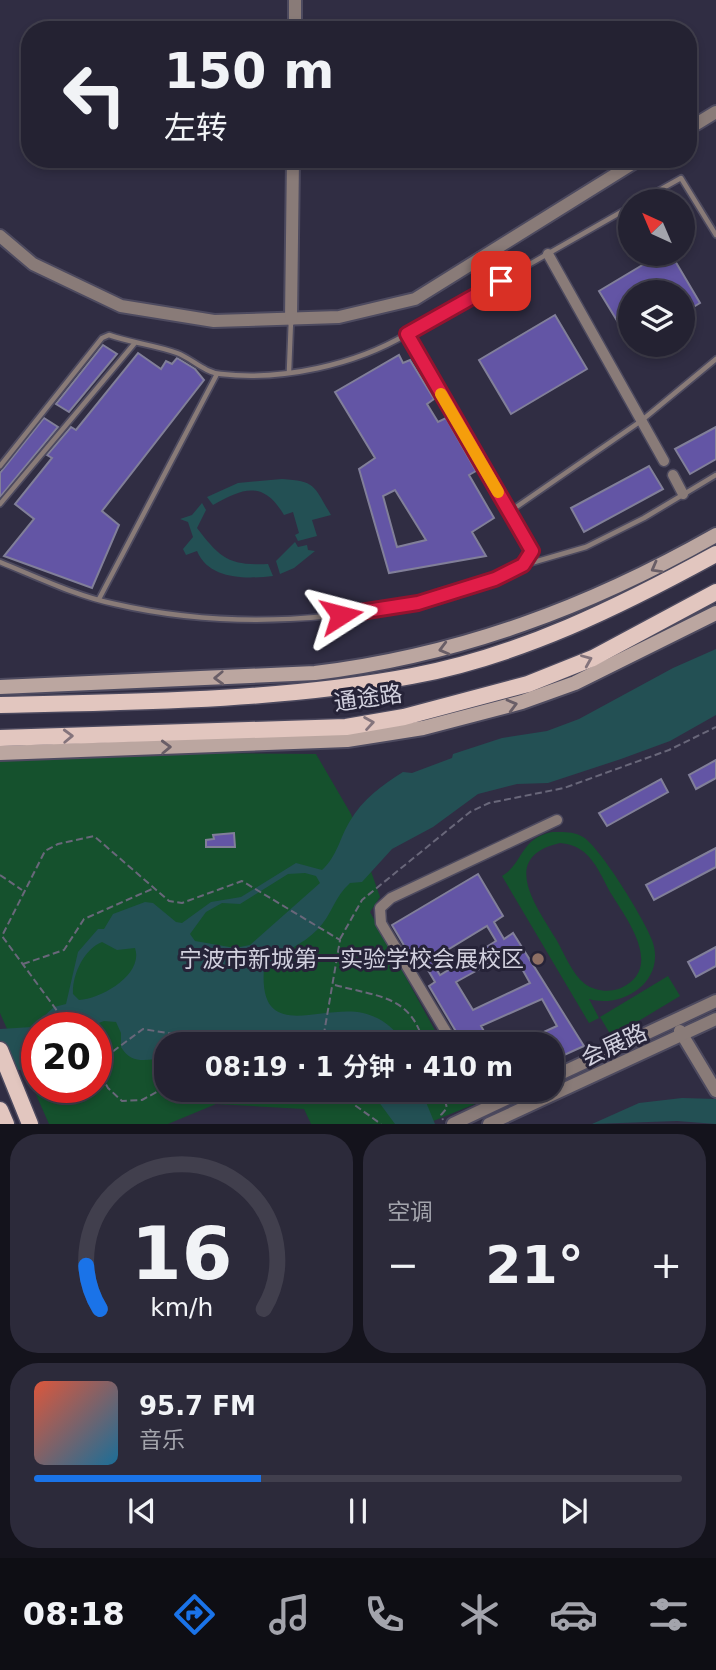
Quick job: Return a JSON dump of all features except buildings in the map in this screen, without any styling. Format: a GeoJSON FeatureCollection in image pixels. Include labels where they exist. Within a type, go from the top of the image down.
{"type":"FeatureCollection","features":[{"type":"Feature","properties":{"kind":"main road"},"geometry":{"type":"LineString","coordinates":[[0,687],[303,674],[363,667],[468,643],[530,624],[644,574],[716,535]]}},
{"type":"Feature","properties":{"kind":"main road","name":"通途路"},"geometry":{"type":"LineString","coordinates":[[0,705],[129,702],[284,692],[413,676],[516,648],[608,610],[716,554]]}},
{"type":"Feature","properties":{"kind":"main road","name":"通途路"},"geometry":{"type":"LineString","coordinates":[[0,738],[346,727],[404,717],[528,684],[580,663],[716,592]]}},
{"type":"Feature","properties":{"kind":"main road"},"geometry":{"type":"LineString","coordinates":[[0,753],[347,740],[423,728],[522,702],[575,683],[716,613]]}},
{"type":"Feature","properties":{"kind":"main road"},"geometry":{"type":"LineString","coordinates":[[0,1049],[30,1124]]}},
{"type":"Feature","properties":{"kind":"main road"},"geometry":{"type":"LineString","coordinates":[[0,1110],[6,1124]]}},
{"type":"Feature","properties":{"kind":"street"},"geometry":{"type":"LineString","coordinates":[[295,0],[295,21]]}},
{"type":"Feature","properties":{"kind":"street"},"geometry":{"type":"LineString","coordinates":[[697,123],[716,111]]}},
{"type":"Feature","properties":{"kind":"street"},"geometry":{"type":"LineString","coordinates":[[291,319],[293,168]]}},
{"type":"Feature","properties":{"kind":"street"},"geometry":{"type":"LineString","coordinates":[[0,236],[33,264],[121,306],[214,321],[339,317],[415,299],[626,168]]}},
{"type":"Feature","properties":{"kind":"street"},"geometry":{"type":"LineString","coordinates":[[548,254],[664,461]]}},
{"type":"Feature","properties":{"kind":"street"},"geometry":{"type":"LineString","coordinates":[[673,475],[683,494]]}},
{"type":"Feature","properties":{"kind":"street"},"geometry":{"type":"LineString","coordinates":[[445,1032],[381,923],[380,908],[391,898],[557,820]]}},
{"type":"Feature","properties":{"kind":"street","name":"会展路"},"geometry":{"type":"LineString","coordinates":[[564,1072],[716,1000]]}},
{"type":"Feature","properties":{"kind":"street","name":"会展路"},"geometry":{"type":"LineString","coordinates":[[489,1124],[505,1121],[716,1019]]}},
{"type":"Feature","properties":{"kind":"street"},"geometry":{"type":"LineString","coordinates":[[675,1021],[715,1090]]}},
{"type":"Feature","properties":{"kind":"street"},"geometry":{"type":"LineString","coordinates":[[488,1102],[490,1106]]}},
{"type":"Feature","properties":{"kind":"street"},"geometry":{"type":"LineString","coordinates":[[453,1124],[499,1102]]}},
{"type":"Feature","properties":{"kind":"lane"},"geometry":{"type":"LineString","coordinates":[[661,189],[681,178],[688,189]]}},
{"type":"Feature","properties":{"kind":"lane"},"geometry":{"type":"LineString","coordinates":[[695,201],[716,235]]}},
{"type":"Feature","properties":{"kind":"lane"},"geometry":{"type":"LineString","coordinates":[[0,466],[102,338],[109,335],[134,344],[179,354],[217,374],[256,375],[337,366],[377,352],[618,214]]}},
{"type":"Feature","properties":{"kind":"lane"},"geometry":{"type":"LineString","coordinates":[[289,371],[291,319]]}},
{"type":"Feature","properties":{"kind":"lane"},"geometry":{"type":"LineString","coordinates":[[407,334],[532,551],[519,567]]}},
{"type":"Feature","properties":{"kind":"lane"},"geometry":{"type":"LineString","coordinates":[[0,504],[134,344]]}},
{"type":"Feature","properties":{"kind":"lane"},"geometry":{"type":"LineString","coordinates":[[509,512],[641,421],[716,359]]}},
{"type":"Feature","properties":{"kind":"lane"},"geometry":{"type":"LineString","coordinates":[[99,599],[217,374]]}},
{"type":"Feature","properties":{"kind":"lane"},"geometry":{"type":"LineString","coordinates":[[0,562],[114,604],[218,618],[341,615],[418,603],[495,579],[519,567],[586,547],[716,475]]}},
{"type":"Feature","properties":{"kind":"path"},"geometry":{"type":"LineString","coordinates":[[325,1032],[340,940],[362,900],[470,812],[489,803],[564,788],[669,750],[716,727]]}},
{"type":"Feature","properties":{"kind":"path"},"geometry":{"type":"LineString","coordinates":[[57,1012],[2,936],[46,851],[86,836],[102,840],[175,904],[242,881],[340,940]]}},
{"type":"Feature","properties":{"kind":"path"},"geometry":{"type":"LineString","coordinates":[[0,874],[24,891]]}},
{"type":"Feature","properties":{"kind":"path"},"geometry":{"type":"LineString","coordinates":[[22,965],[64,950],[84,919],[154,888]]}},
{"type":"Feature","properties":{"kind":"path"},"geometry":{"type":"LineString","coordinates":[[334,985],[407,1008],[421,1032]]}},
{"type":"Feature","properties":{"kind":"path"},"geometry":{"type":"LineString","coordinates":[[112,1052],[137,1032],[149,1029],[164,1032]]}},
{"type":"Feature","properties":{"kind":"path"},"geometry":{"type":"LineString","coordinates":[[112,1092],[122,1101],[142,1100],[154,1094]]}},
{"type":"Feature","properties":{"kind":"path"},"geometry":{"type":"LineString","coordinates":[[352,1102],[381,1124]]}},
{"type":"Feature","properties":{"kind":"path"},"geometry":{"type":"LineString","coordinates":[[445,1124],[441,1115],[447,1108],[447,1102]]}},
{"type":"Feature","properties":{"kind":"green space"},"geometry":{"type":"Polygon","coordinates":[[[198,753],[316,754],[351,814],[380,897],[370,912],[436,1032],[154,1032],[154,1102],[475,1104],[426,1124],[311,1124],[304,1109],[216,1104],[168,1124],[49,1124],[40,1103],[112,1103],[112,1012],[21,1012],[21,1061],[0,1013],[0,760],[198,753]]]}},
{"type":"Feature","properties":{"kind":"green space"},"geometry":{"type":"Polygon","coordinates":[[[552,832],[572,833],[591,843],[621,885],[652,940],[655,954],[648,979],[639,988],[616,1000],[589,999],[599,1018],[589,1023],[502,876],[514,865],[527,846],[541,835],[552,832]],[[560,843],[541,850],[531,859],[526,871],[533,898],[580,980],[598,990],[621,988],[634,979],[640,968],[638,942],[592,861],[578,848],[560,843]]]}},
{"type":"Feature","properties":{"kind":"green space"},"geometry":{"type":"Polygon","coordinates":[[[668,976],[680,996],[612,1037],[600,1017],[668,976]]]}},
{"type":"Feature","properties":{"kind":"shaded area"},"geometry":{"type":"Polygon","coordinates":[[[282,479],[308,484],[321,498],[331,515],[312,520],[317,536],[298,541],[295,535],[299,533],[293,512],[284,515],[268,496],[260,492],[243,491],[213,505],[207,497],[238,483],[282,479]]]}},
{"type":"Feature","properties":{"kind":"shaded area"},"geometry":{"type":"Polygon","coordinates":[[[202,503],[206,510],[197,528],[212,547],[234,561],[268,564],[273,576],[229,576],[210,568],[197,551],[186,555],[183,549],[193,537],[188,522],[180,519],[192,515],[202,503]]]}},
{"type":"Feature","properties":{"kind":"shaded area"},"geometry":{"type":"Polygon","coordinates":[[[295,542],[298,547],[307,545],[308,550],[315,551],[294,568],[280,574],[276,561],[295,542]]]}},
{"type":"Feature","properties":{"kind":"shaded area"},"geometry":{"type":"Polygon","coordinates":[[[716,649],[716,715],[670,741],[621,759],[548,783],[517,784],[478,794],[433,827],[392,849],[362,882],[350,883],[318,929],[264,968],[265,991],[271,1006],[281,1013],[295,1016],[363,1013],[377,1018],[395,1032],[154,1032],[154,1059],[141,1060],[130,1057],[121,1047],[121,1033],[116,1022],[112,1022],[112,1012],[48,1012],[54,1007],[66,1004],[78,952],[98,929],[104,929],[113,914],[145,902],[153,903],[176,922],[182,923],[211,902],[241,897],[296,863],[322,870],[331,859],[360,806],[403,772],[412,773],[452,758],[453,754],[502,738],[547,731],[579,719],[673,668],[716,649]],[[305,873],[288,874],[240,904],[222,903],[206,912],[190,934],[195,941],[235,948],[250,945],[320,883],[316,876],[305,873]],[[102,942],[90,950],[80,964],[73,987],[73,994],[79,1000],[109,990],[127,976],[136,958],[135,948],[117,950],[102,942]]]}},
{"type":"Feature","properties":{"kind":"shaded area"},"geometry":{"type":"Polygon","coordinates":[[[21,1028],[21,1070],[0,1071],[0,1029],[21,1028]]]}},
{"type":"Feature","properties":{"kind":"shaded area"},"geometry":{"type":"Polygon","coordinates":[[[682,1098],[716,1099],[716,1124],[677,1121],[592,1124],[639,1103],[682,1098]]]}},
{"type":"Feature","properties":{"kind":"shaded area"},"geometry":{"type":"Polygon","coordinates":[[[379,1102],[426,1102],[435,1124],[395,1124],[379,1102]]]}},
{"type":"Feature","properties":{"kind":"slow traffic"},"geometry":{"type":"LineString","coordinates":[[441,394],[498,492]]}},
{"type":"Feature","properties":{"kind":"place","name":"宁波市新城第一实验学校会展校区"},"geometry":{"type":"Point","coordinates":[538,959]}},
{"type":"Feature","properties":{"kind":"route"},"geometry":{"type":"LineString","coordinates":[[341,615],[418,603],[495,579],[523,565],[532,551],[407,334],[501,281]]}}]}
